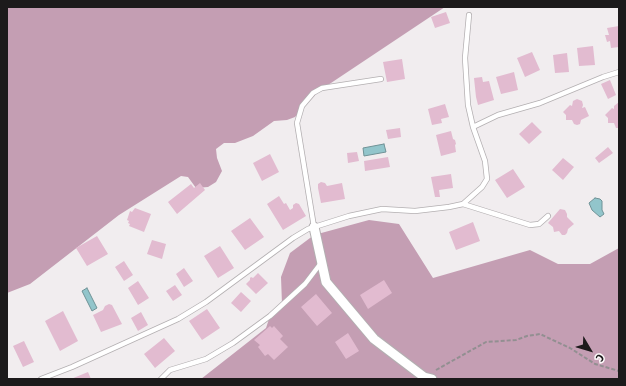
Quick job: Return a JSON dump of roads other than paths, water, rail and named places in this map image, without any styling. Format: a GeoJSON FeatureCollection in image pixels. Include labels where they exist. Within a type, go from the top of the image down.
{"type":"FeatureCollection","features":[{"type":"Feature","properties":{"kind":"street"},"geometry":{"type":"LineString","coordinates":[[314,227],[326,282],[374,339],[426,378]]}},
{"type":"Feature","properties":{"kind":"lane"},"geometry":{"type":"LineString","coordinates":[[463,204],[482,187],[486,178],[485,161],[473,127],[468,105],[465,58],[469,15]]}},
{"type":"Feature","properties":{"kind":"lane"},"geometry":{"type":"LineString","coordinates":[[473,127],[498,116],[540,104],[619,72]]}},
{"type":"Feature","properties":{"kind":"lane"},"geometry":{"type":"LineString","coordinates":[[314,227],[297,123],[302,106],[313,93],[322,88],[381,79]]}},
{"type":"Feature","properties":{"kind":"lane"},"geometry":{"type":"LineString","coordinates":[[41,379],[72,367],[178,319],[212,298],[293,238],[314,227],[349,216],[382,210],[415,211],[463,204],[530,225],[539,224],[548,216]]}},
{"type":"Feature","properties":{"kind":"lane"},"geometry":{"type":"LineString","coordinates":[[161,379],[170,370],[206,358],[233,343],[264,321],[305,284],[322,262]]}},
{"type":"Feature","properties":{"kind":"water"},"geometry":{"type":"Polygon","coordinates":[[[384,144],[386,152],[364,156],[363,148],[384,144]]]}},
{"type":"Feature","properties":{"kind":"water"},"geometry":{"type":"Polygon","coordinates":[[[595,198],[602,201],[602,210],[604,214],[600,217],[592,210],[589,203],[595,198]]]}},
{"type":"Feature","properties":{"kind":"water"},"geometry":{"type":"Polygon","coordinates":[[[87,288],[97,308],[92,311],[82,291],[87,288]]]}}]}
